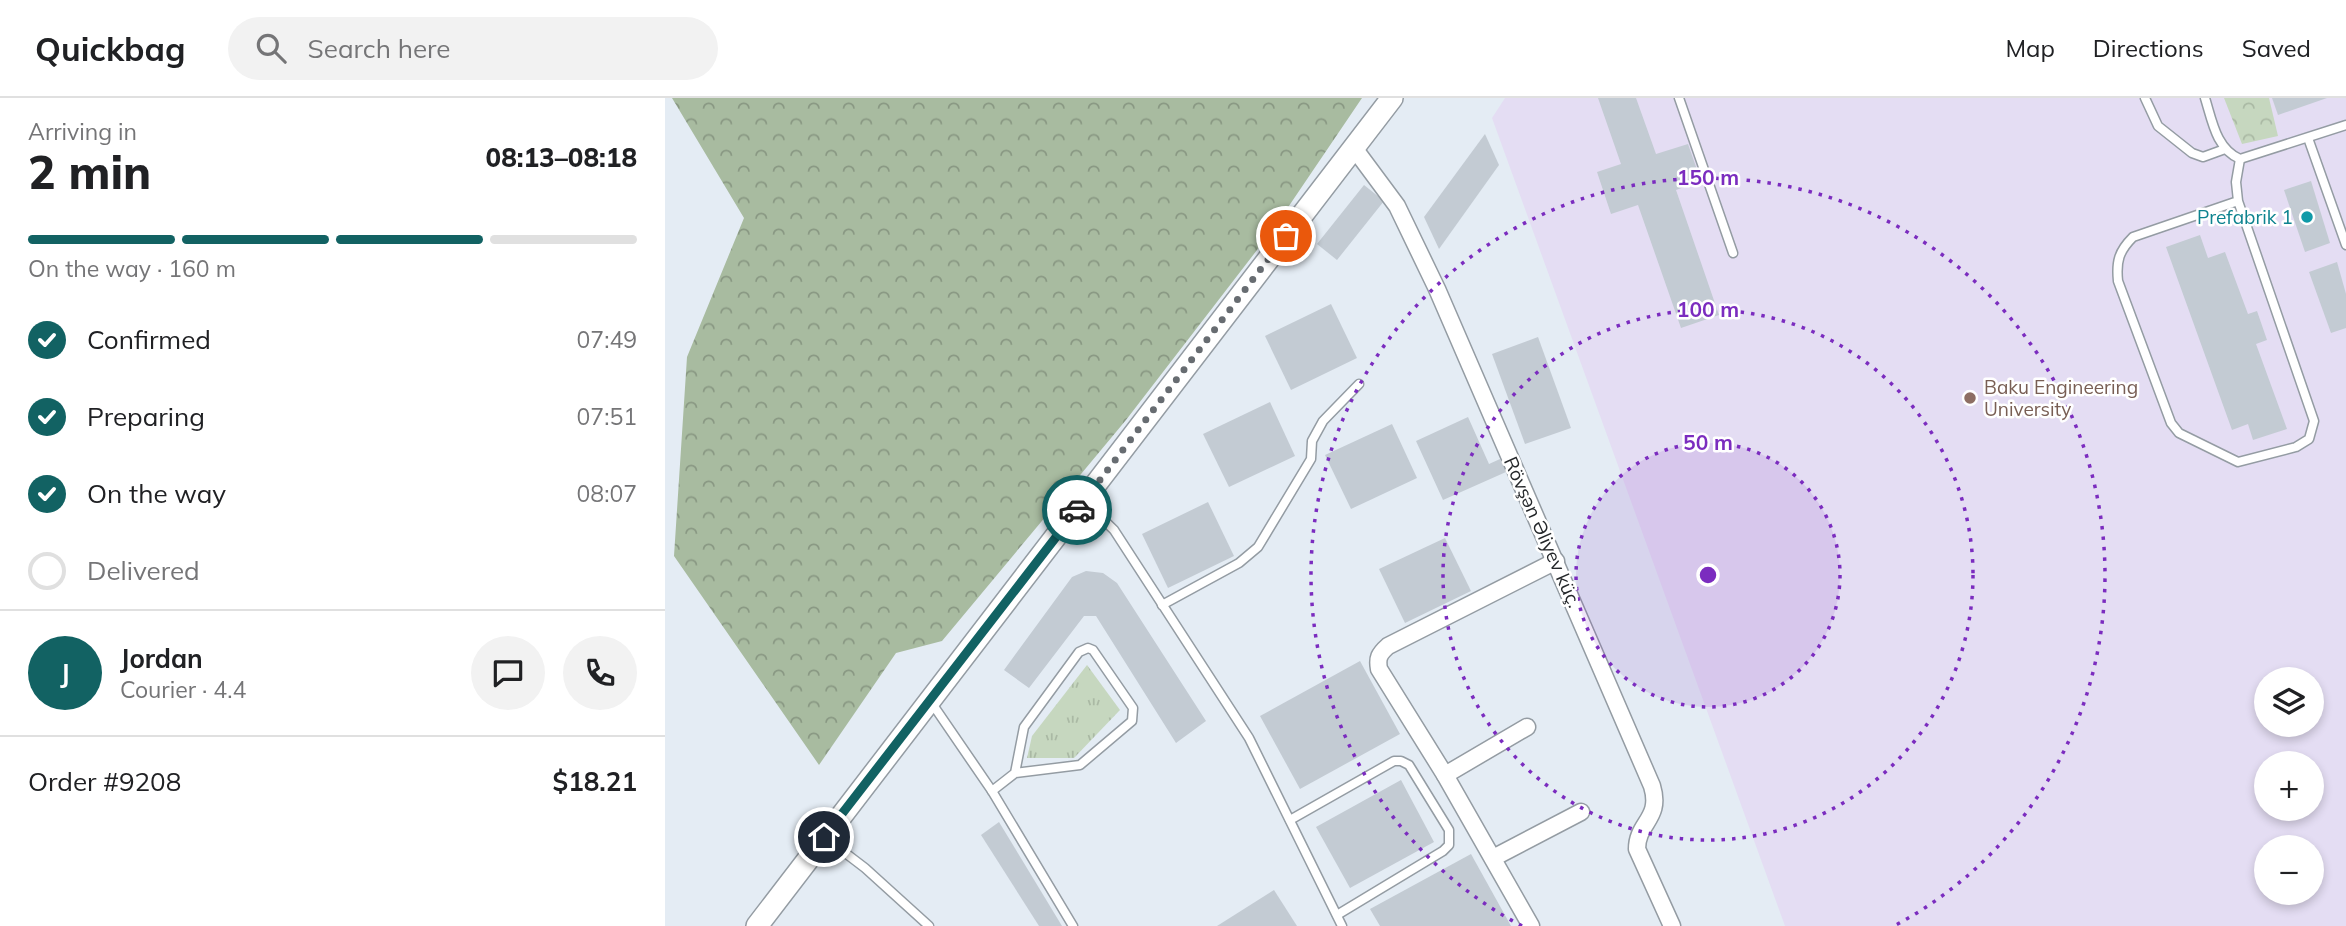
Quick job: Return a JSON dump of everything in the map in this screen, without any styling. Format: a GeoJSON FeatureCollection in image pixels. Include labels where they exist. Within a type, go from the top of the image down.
{"type":"FeatureCollection","features":[{"type":"Feature","properties":{"kind":"main road"},"geometry":{"type":"LineString","coordinates":[[757,926],[1392,98]]}},
{"type":"Feature","properties":{"kind":"street","name":"Rövşən Əliyev küç."},"geometry":{"type":"LineString","coordinates":[[1354,148],[1387,190],[1406,222],[1652,786],[1656,806],[1639,838],[1637,849],[1672,926]]}},
{"type":"Feature","properties":{"kind":"street"},"geometry":{"type":"LineString","coordinates":[[1531,926],[1445,775],[1379,669],[1380,653],[1556,561]]}},
{"type":"Feature","properties":{"kind":"street"},"geometry":{"type":"LineString","coordinates":[[1445,775],[1527,727]]}},
{"type":"Feature","properties":{"kind":"street"},"geometry":{"type":"LineString","coordinates":[[1493,858],[1581,812]]}},
{"type":"Feature","properties":{"kind":"lane"},"geometry":{"type":"LineString","coordinates":[[1679,98],[1733,253]]}},
{"type":"Feature","properties":{"kind":"lane"},"geometry":{"type":"LineString","coordinates":[[2145,98],[2158,126],[2192,153],[2203,157],[2225,149]]}},
{"type":"Feature","properties":{"kind":"lane"},"geometry":{"type":"LineString","coordinates":[[2204,98],[2225,149],[2240,159]]}},
{"type":"Feature","properties":{"kind":"lane"},"geometry":{"type":"LineString","coordinates":[[2240,159],[2346,125]]}},
{"type":"Feature","properties":{"kind":"lane"},"geometry":{"type":"LineString","coordinates":[[2308,138],[2346,245]]}},
{"type":"Feature","properties":{"kind":"lane"},"geometry":{"type":"LineString","coordinates":[[2238,201],[2133,237],[2123,247],[2116,262],[2118,281],[2171,423],[2179,433],[2238,462],[2296,447],[2309,439],[2314,421],[2238,201],[2236,182],[2240,159]]}},
{"type":"Feature","properties":{"kind":"lane"},"geometry":{"type":"LineString","coordinates":[[1161,605],[1239,563],[1258,547],[1311,459],[1313,441],[1323,421],[1359,384]]}},
{"type":"Feature","properties":{"kind":"lane"},"geometry":{"type":"LineString","coordinates":[[1084,501],[1114,530],[1249,738],[1342,926]]}},
{"type":"Feature","properties":{"kind":"lane"},"geometry":{"type":"LineString","coordinates":[[992,790],[1015,774],[1068,769],[1080,765],[1132,721],[1133,708],[1093,650],[1088,648],[1079,652],[1030,718],[1021,737],[1015,774]]}},
{"type":"Feature","properties":{"kind":"lane"},"geometry":{"type":"LineString","coordinates":[[930,699],[992,790],[1073,926]]}},
{"type":"Feature","properties":{"kind":"lane"},"geometry":{"type":"LineString","coordinates":[[1290,820],[1394,761],[1401,761],[1409,765],[1449,830],[1449,845],[1443,851],[1337,915]]}},
{"type":"Feature","properties":{"kind":"lane"},"geometry":{"type":"LineString","coordinates":[[824,837],[865,868],[929,926]]}},
{"type":"Feature","properties":{"kind":"shaded area","name":"Baku Engineering University"},"geometry":{"type":"Polygon","coordinates":[[[1505,98],[2346,98],[2346,926],[1785,926],[1492,118],[1505,98]]]}},
{"type":"Feature","properties":{"kind":"green space"},"geometry":{"type":"Polygon","coordinates":[[[672,98],[1362,98],[1274,228],[1126,420],[942,641],[896,653],[819,765],[674,556],[687,357],[744,218],[672,98]]]}},
{"type":"Feature","properties":{"kind":"green space"},"geometry":{"type":"Polygon","coordinates":[[[2224,98],[2269,98],[2278,136],[2242,144],[2224,98]]]}},
{"type":"Feature","properties":{"kind":"green space"},"geometry":{"type":"Polygon","coordinates":[[[1087,665],[1120,710],[1074,758],[1027,758],[1032,736],[1087,665]]]}},
{"type":"Feature","properties":{"kind":"building"},"geometry":{"type":"Polygon","coordinates":[[[1598,98],[1636,98],[1656,154],[1688,144],[1701,181],[1676,190],[1719,315],[1681,328],[1638,205],[1611,214],[1597,172],[1621,164],[1598,98]]]}},
{"type":"Feature","properties":{"kind":"building"},"geometry":{"type":"Polygon","coordinates":[[[2272,98],[2327,98],[2278,115],[2272,98]]]}},
{"type":"Feature","properties":{"kind":"building"},"geometry":{"type":"Polygon","coordinates":[[[1485,134],[1499,165],[1439,249],[1424,217],[1485,134]]]}},
{"type":"Feature","properties":{"kind":"building","name":"Prefabrik 1"},"geometry":{"type":"Polygon","coordinates":[[[2311,181],[2330,243],[2305,252],[2284,190],[2311,181]]]}},
{"type":"Feature","properties":{"kind":"building"},"geometry":{"type":"Polygon","coordinates":[[[1364,185],[1384,201],[1337,260],[1317,244],[1364,185]]]}},
{"type":"Feature","properties":{"kind":"building"},"geometry":{"type":"Polygon","coordinates":[[[2200,235],[2208,258],[2225,252],[2248,314],[2257,311],[2267,340],[2256,344],[2287,429],[2253,440],[2248,424],[2232,430],[2166,247],[2200,235]]]}},
{"type":"Feature","properties":{"kind":"building"},"geometry":{"type":"Polygon","coordinates":[[[2337,262],[2346,294],[2346,328],[2331,333],[2309,272],[2337,262]]]}},
{"type":"Feature","properties":{"kind":"building"},"geometry":{"type":"Polygon","coordinates":[[[1331,304],[1357,358],[1291,390],[1265,336],[1331,304]]]}},
{"type":"Feature","properties":{"kind":"building"},"geometry":{"type":"Polygon","coordinates":[[[1538,337],[1571,428],[1525,444],[1492,354],[1538,337]]]}},
{"type":"Feature","properties":{"kind":"building"},"geometry":{"type":"Polygon","coordinates":[[[1270,402],[1295,456],[1229,487],[1203,434],[1270,402]]]}},
{"type":"Feature","properties":{"kind":"building"},"geometry":{"type":"Polygon","coordinates":[[[1468,417],[1489,464],[1500,459],[1506,472],[1443,500],[1416,441],[1468,417]]]}},
{"type":"Feature","properties":{"kind":"building"},"geometry":{"type":"Polygon","coordinates":[[[1392,424],[1417,478],[1351,509],[1325,455],[1392,424]]]}},
{"type":"Feature","properties":{"kind":"building"},"geometry":{"type":"Polygon","coordinates":[[[1208,502],[1234,556],[1168,588],[1142,534],[1208,502]]]}},
{"type":"Feature","properties":{"kind":"building"},"geometry":{"type":"Polygon","coordinates":[[[1445,538],[1471,591],[1405,623],[1379,569],[1445,538]]]}},
{"type":"Feature","properties":{"kind":"building"},"geometry":{"type":"Polygon","coordinates":[[[1086,571],[1103,573],[1117,583],[1206,721],[1176,743],[1096,616],[1084,616],[1029,688],[1004,670],[1072,577],[1086,571]]]}},
{"type":"Feature","properties":{"kind":"building"},"geometry":{"type":"Polygon","coordinates":[[[1360,661],[1400,734],[1300,789],[1260,716],[1360,661]]]}},
{"type":"Feature","properties":{"kind":"building"},"geometry":{"type":"Polygon","coordinates":[[[1401,780],[1434,842],[1350,888],[1316,827],[1401,780]]]}},
{"type":"Feature","properties":{"kind":"building"},"geometry":{"type":"Polygon","coordinates":[[[999,822],[1062,926],[1039,926],[981,835],[999,822]]]}},
{"type":"Feature","properties":{"kind":"building"},"geometry":{"type":"Polygon","coordinates":[[[1471,854],[1511,926],[1380,926],[1370,909],[1471,854]]]}},
{"type":"Feature","properties":{"kind":"building"},"geometry":{"type":"Polygon","coordinates":[[[1274,890],[1297,926],[1217,926],[1274,890]]]}},
{"type":"Feature","properties":{"kind":"way so far"},"geometry":{"type":"LineString","coordinates":[[1077,510],[1286,236]]}},
{"type":"Feature","properties":{"kind":"place","name":"Prefabrik 1"},"geometry":{"type":"Point","coordinates":[2307,217]}},
{"type":"Feature","properties":{"kind":"place","name":"Baku Engineering University"},"geometry":{"type":"Point","coordinates":[1970,398]}},
{"type":"Feature","properties":{"kind":"route"},"geometry":{"type":"LineString","coordinates":[[824,837],[1077,510]]}}]}
